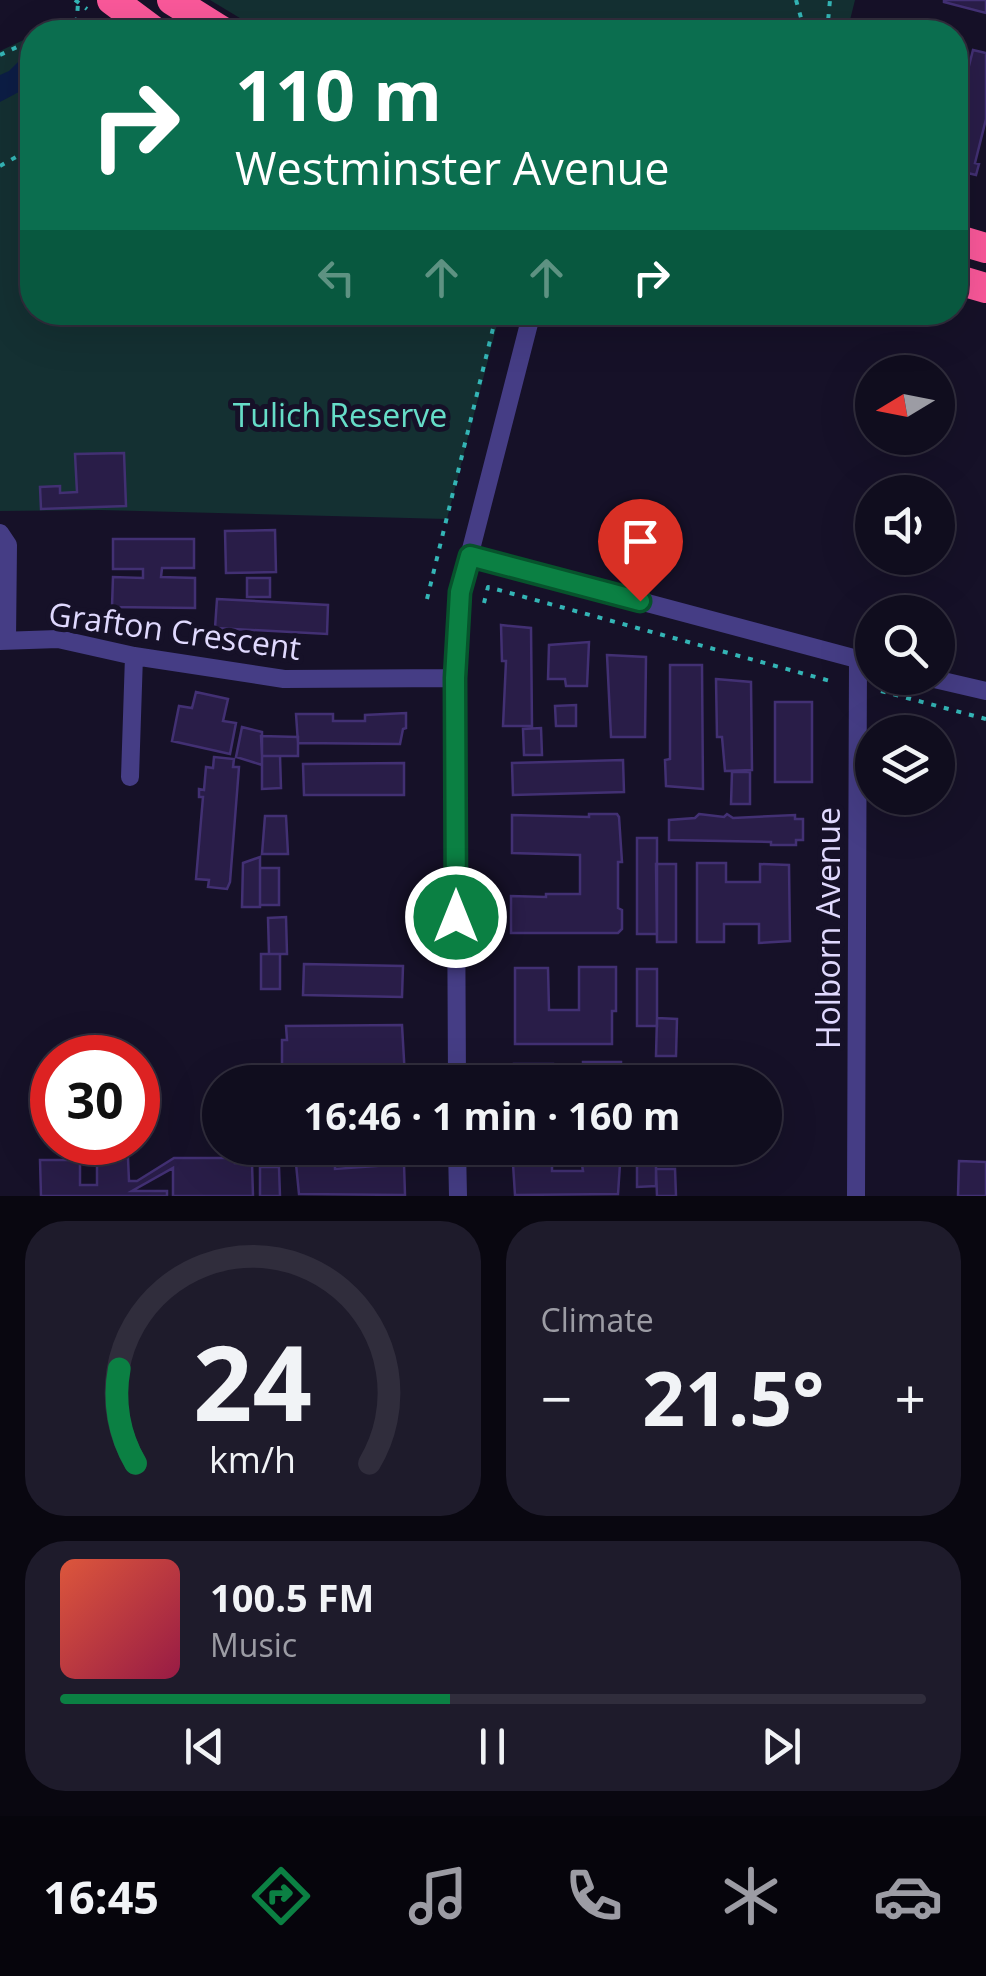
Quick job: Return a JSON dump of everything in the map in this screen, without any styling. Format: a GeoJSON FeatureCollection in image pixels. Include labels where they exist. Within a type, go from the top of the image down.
{"type":"FeatureCollection","features":[{"type":"Feature","properties":{"kind":"highway"},"geometry":{"type":"LineString","coordinates":[[172,0],[204,20]]}},
{"type":"Feature","properties":{"kind":"highway"},"geometry":{"type":"LineString","coordinates":[[99,4],[130,20]]}},
{"type":"Feature","properties":{"kind":"street"},"geometry":{"type":"LineString","coordinates":[[457,1065],[455,678],[460,592],[529,325]]}},
{"type":"Feature","properties":{"kind":"street","name":"Grafton Crescent"},"geometry":{"type":"LineString","coordinates":[[0,532],[8,545],[3,640],[58,639],[134,656],[284,680],[455,678]]}},
{"type":"Feature","properties":{"kind":"street"},"geometry":{"type":"LineString","coordinates":[[470,556],[855,659]]}},
{"type":"Feature","properties":{"kind":"street"},"geometry":{"type":"LineString","coordinates":[[130,778],[134,656]]}},
{"type":"Feature","properties":{"kind":"street"},"geometry":{"type":"LineString","coordinates":[[955,684],[986,691]]}},
{"type":"Feature","properties":{"kind":"street","name":"Holborn Avenue"},"geometry":{"type":"LineString","coordinates":[[856,1196],[864,695]]}},
{"type":"Feature","properties":{"kind":"street"},"geometry":{"type":"LineString","coordinates":[[457,1165],[458,1196]]}},
{"type":"Feature","properties":{"kind":"path"},"geometry":{"type":"LineString","coordinates":[[76,1],[99,4]]}},
{"type":"Feature","properties":{"kind":"path"},"geometry":{"type":"LineString","coordinates":[[427,598],[494,325]]}},
{"type":"Feature","properties":{"kind":"path"},"geometry":{"type":"LineString","coordinates":[[484,603],[488,588],[834,682]]}},
{"type":"Feature","properties":{"kind":"path"},"geometry":{"type":"LineString","coordinates":[[893,695],[986,719]]}},
{"type":"Feature","properties":{"kind":"green space"},"geometry":{"type":"Polygon","coordinates":[[[210,0],[855,0],[850,20],[243,20],[210,0]]]}},
{"type":"Feature","properties":{"kind":"green space","name":"Tulich Reserve"},"geometry":{"type":"Polygon","coordinates":[[[20,42],[20,325],[497,325],[447,519],[0,511],[0,51],[20,42]]]}},
{"type":"Feature","properties":{"kind":"water"},"geometry":{"type":"Polygon","coordinates":[[[20,60],[20,91],[0,102],[0,75],[20,60]]]}},
{"type":"Feature","properties":{"kind":"building"},"geometry":{"type":"Polygon","coordinates":[[[986,0],[986,13],[944,2],[986,0]]]}},
{"type":"Feature","properties":{"kind":"building"},"geometry":{"type":"Polygon","coordinates":[[[973,50],[986,53],[986,119],[975,163],[979,164],[976,175],[968,173],[968,70],[973,50]]]}},
{"type":"Feature","properties":{"kind":"building"},"geometry":{"type":"Polygon","coordinates":[[[124,453],[126,506],[41,509],[40,487],[60,486],[60,493],[77,492],[75,454],[124,453]]]}},
{"type":"Feature","properties":{"kind":"building"},"geometry":{"type":"Polygon","coordinates":[[[275,530],[276,572],[226,573],[225,531],[275,530]]]}},
{"type":"Feature","properties":{"kind":"building"},"geometry":{"type":"Polygon","coordinates":[[[113,539],[194,539],[194,568],[162,568],[161,577],[195,578],[195,608],[112,607],[113,577],[143,578],[143,569],[113,569],[113,539]]]}},
{"type":"Feature","properties":{"kind":"building"},"geometry":{"type":"Polygon","coordinates":[[[247,578],[270,578],[270,597],[247,597],[247,578]]]}},
{"type":"Feature","properties":{"kind":"building"},"geometry":{"type":"Polygon","coordinates":[[[217,599],[328,605],[327,634],[215,628],[217,599]]]}},
{"type":"Feature","properties":{"kind":"building"},"geometry":{"type":"Polygon","coordinates":[[[501,625],[531,628],[532,726],[503,726],[506,661],[502,661],[501,625]]]}},
{"type":"Feature","properties":{"kind":"building"},"geometry":{"type":"Polygon","coordinates":[[[589,642],[587,686],[566,686],[565,679],[548,679],[549,645],[589,642]]]}},
{"type":"Feature","properties":{"kind":"building"},"geometry":{"type":"Polygon","coordinates":[[[607,655],[646,657],[645,737],[611,737],[607,655]]]}},
{"type":"Feature","properties":{"kind":"building"},"geometry":{"type":"Polygon","coordinates":[[[670,665],[702,665],[703,789],[666,786],[665,760],[670,759],[670,665]]]}},
{"type":"Feature","properties":{"kind":"building"},"geometry":{"type":"Polygon","coordinates":[[[716,679],[751,682],[752,770],[725,771],[722,737],[717,737],[716,679]]]}},
{"type":"Feature","properties":{"kind":"building"},"geometry":{"type":"Polygon","coordinates":[[[196,692],[228,699],[223,721],[236,723],[230,754],[172,741],[179,706],[192,708],[196,692]]]}},
{"type":"Feature","properties":{"kind":"building"},"geometry":{"type":"Polygon","coordinates":[[[775,702],[812,702],[812,782],[775,782],[775,702]]]}},
{"type":"Feature","properties":{"kind":"building"},"geometry":{"type":"Polygon","coordinates":[[[576,705],[576,726],[556,726],[555,706],[576,705]]]}},
{"type":"Feature","properties":{"kind":"building"},"geometry":{"type":"Polygon","coordinates":[[[406,713],[400,744],[298,743],[296,714],[333,714],[333,721],[365,721],[365,715],[406,713]]]}},
{"type":"Feature","properties":{"kind":"building"},"geometry":{"type":"Polygon","coordinates":[[[242,727],[262,732],[262,765],[236,757],[242,727]]]}},
{"type":"Feature","properties":{"kind":"building"},"geometry":{"type":"Polygon","coordinates":[[[541,728],[542,755],[524,755],[523,729],[541,728]]]}},
{"type":"Feature","properties":{"kind":"building"},"geometry":{"type":"Polygon","coordinates":[[[261,736],[298,737],[298,756],[262,756],[261,736]]]}},
{"type":"Feature","properties":{"kind":"building"},"geometry":{"type":"Polygon","coordinates":[[[262,756],[280,756],[281,788],[262,789],[262,756]]]}},
{"type":"Feature","properties":{"kind":"building"},"geometry":{"type":"Polygon","coordinates":[[[214,757],[234,759],[233,767],[239,767],[227,889],[208,887],[209,880],[196,879],[203,797],[199,797],[199,789],[204,790],[206,767],[213,768],[214,757]]]}},
{"type":"Feature","properties":{"kind":"building"},"geometry":{"type":"Polygon","coordinates":[[[623,760],[624,792],[513,795],[512,763],[623,760]]]}},
{"type":"Feature","properties":{"kind":"building"},"geometry":{"type":"Polygon","coordinates":[[[404,763],[404,795],[304,795],[303,764],[404,763]]]}},
{"type":"Feature","properties":{"kind":"building"},"geometry":{"type":"Polygon","coordinates":[[[732,772],[750,772],[750,804],[731,804],[732,772]]]}},
{"type":"Feature","properties":{"kind":"building"},"geometry":{"type":"Polygon","coordinates":[[[699,814],[727,814],[733,818],[795,815],[795,819],[803,819],[803,840],[796,840],[796,845],[771,845],[669,840],[669,820],[695,818],[699,814]]]}},
{"type":"Feature","properties":{"kind":"building"},"geometry":{"type":"Polygon","coordinates":[[[512,815],[619,817],[622,862],[618,862],[618,908],[622,910],[622,929],[618,933],[511,933],[511,896],[580,894],[580,855],[512,853],[512,815]]]}},
{"type":"Feature","properties":{"kind":"building"},"geometry":{"type":"Polygon","coordinates":[[[265,816],[286,816],[288,854],[262,854],[265,816]]]}},
{"type":"Feature","properties":{"kind":"building"},"geometry":{"type":"Polygon","coordinates":[[[637,838],[657,838],[657,934],[637,934],[637,838]]]}},
{"type":"Feature","properties":{"kind":"building"},"geometry":{"type":"Polygon","coordinates":[[[260,857],[260,907],[242,907],[243,863],[260,857]]]}},
{"type":"Feature","properties":{"kind":"building"},"geometry":{"type":"Polygon","coordinates":[[[697,863],[726,863],[726,882],[760,882],[760,864],[789,865],[790,941],[759,943],[759,924],[724,924],[724,942],[697,942],[697,863]]]}},
{"type":"Feature","properties":{"kind":"building"},"geometry":{"type":"Polygon","coordinates":[[[656,864],[676,864],[676,942],[657,942],[656,864]]]}},
{"type":"Feature","properties":{"kind":"building"},"geometry":{"type":"Polygon","coordinates":[[[260,868],[279,868],[279,905],[260,905],[260,868]]]}},
{"type":"Feature","properties":{"kind":"building"},"geometry":{"type":"Polygon","coordinates":[[[286,917],[287,954],[269,954],[268,918],[286,917]]]}},
{"type":"Feature","properties":{"kind":"building"},"geometry":{"type":"Polygon","coordinates":[[[261,954],[280,954],[280,989],[261,989],[261,954]]]}},
{"type":"Feature","properties":{"kind":"building"},"geometry":{"type":"Polygon","coordinates":[[[304,964],[403,966],[402,997],[303,995],[304,964]]]}},
{"type":"Feature","properties":{"kind":"building"},"geometry":{"type":"Polygon","coordinates":[[[579,967],[616,967],[612,1044],[515,1044],[515,968],[548,968],[549,1010],[579,1010],[579,967]]]}},
{"type":"Feature","properties":{"kind":"building"},"geometry":{"type":"Polygon","coordinates":[[[637,969],[657,969],[657,1026],[637,1026],[637,969]]]}},
{"type":"Feature","properties":{"kind":"building"},"geometry":{"type":"Polygon","coordinates":[[[657,1018],[677,1019],[676,1056],[656,1056],[657,1018]]]}},
{"type":"Feature","properties":{"kind":"building"},"geometry":{"type":"Polygon","coordinates":[[[402,1025],[404,1065],[282,1065],[286,1026],[402,1025]]]}},
{"type":"Feature","properties":{"kind":"building"},"geometry":{"type":"Polygon","coordinates":[[[583,1062],[621,1062],[621,1065],[583,1062]]]}},
{"type":"Feature","properties":{"kind":"building"},"geometry":{"type":"Polygon","coordinates":[[[174,1158],[202,1158],[202,1165],[252,1165],[253,1196],[173,1196],[173,1168],[132,1191],[167,1191],[167,1196],[41,1196],[40,1165],[80,1165],[80,1185],[97,1185],[97,1165],[128,1165],[129,1181],[137,1181],[174,1158]]]}},
{"type":"Feature","properties":{"kind":"building"},"geometry":{"type":"Polygon","coordinates":[[[959,1161],[986,1162],[986,1196],[958,1196],[959,1161]]]}},
{"type":"Feature","properties":{"kind":"building"},"geometry":{"type":"Polygon","coordinates":[[[296,1165],[335,1165],[335,1169],[404,1165],[405,1195],[299,1194],[296,1165]]]}},
{"type":"Feature","properties":{"kind":"building"},"geometry":{"type":"Polygon","coordinates":[[[513,1165],[552,1165],[552,1171],[583,1171],[582,1165],[620,1165],[618,1194],[515,1195],[513,1165]]]}},
{"type":"Feature","properties":{"kind":"building"},"geometry":{"type":"Polygon","coordinates":[[[637,1165],[656,1165],[656,1186],[637,1187],[637,1165]]]}},
{"type":"Feature","properties":{"kind":"building"},"geometry":{"type":"Polygon","coordinates":[[[260,1167],[279,1167],[280,1196],[260,1196],[260,1167]]]}},
{"type":"Feature","properties":{"kind":"building"},"geometry":{"type":"Polygon","coordinates":[[[656,1169],[675,1169],[676,1196],[657,1196],[656,1169]]]}},
{"type":"Feature","properties":{"kind":"route"},"geometry":{"type":"LineString","coordinates":[[456,917],[455,678],[460,592],[470,556],[640,601]]}}]}
